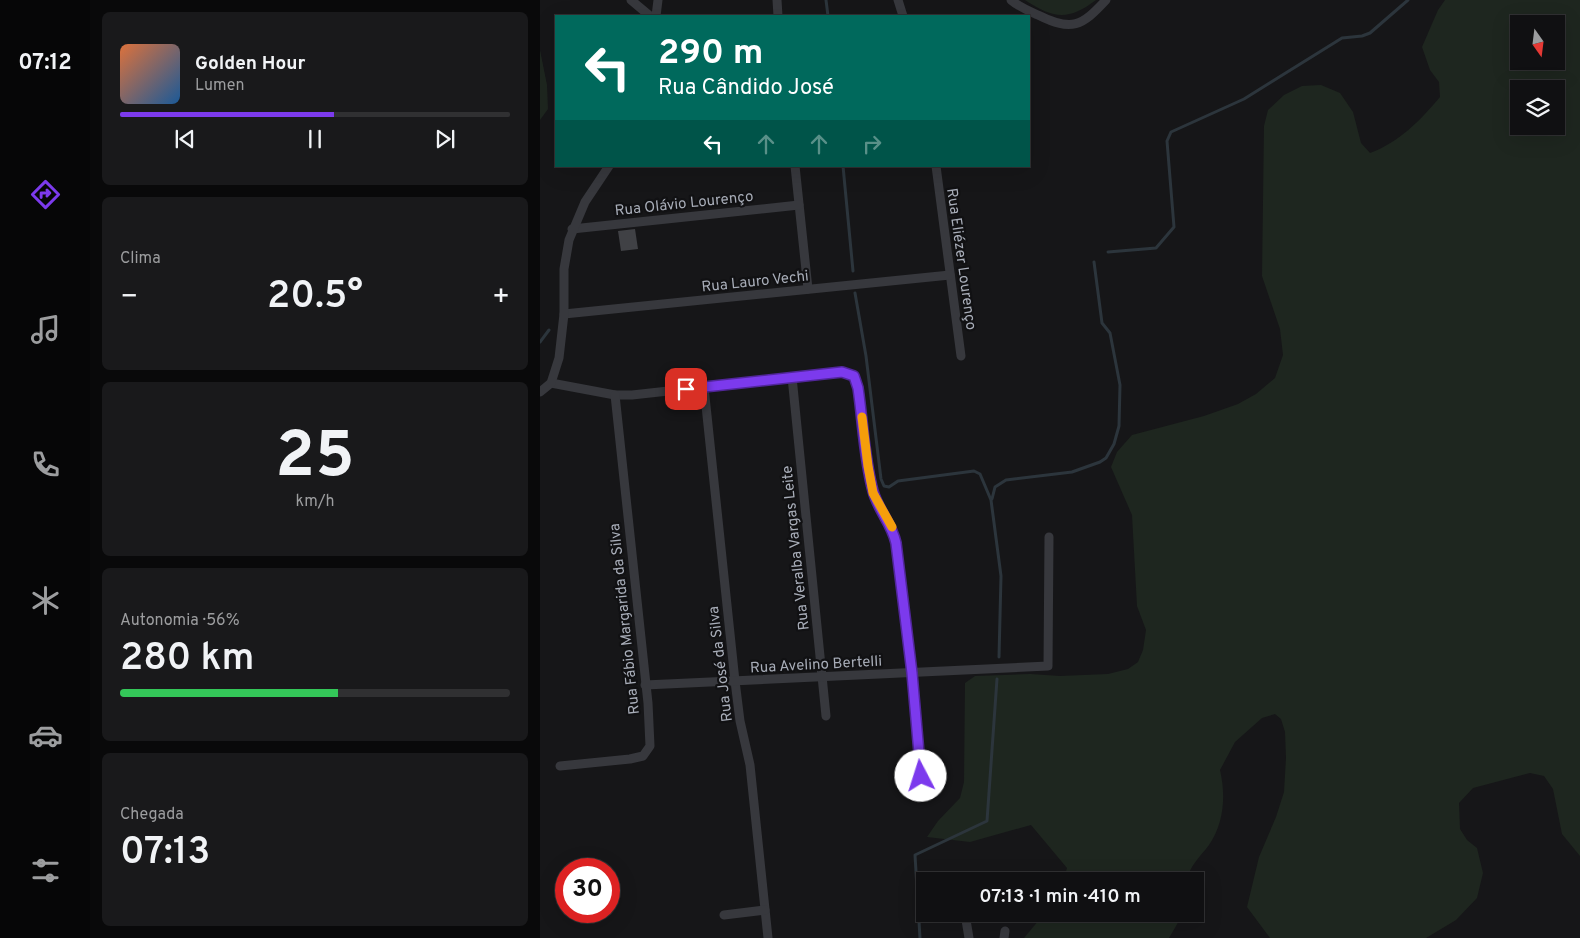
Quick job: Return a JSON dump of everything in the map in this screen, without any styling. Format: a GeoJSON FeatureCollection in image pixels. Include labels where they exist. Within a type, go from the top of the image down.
{"type":"FeatureCollection","features":[{"type":"Feature","properties":{"kind":"street"},"geometry":{"type":"LineString","coordinates":[[631,0],[649,15]]}},
{"type":"Feature","properties":{"kind":"street"},"geometry":{"type":"LineString","coordinates":[[656,15],[658,0]]}},
{"type":"Feature","properties":{"kind":"street"},"geometry":{"type":"LineString","coordinates":[[776,0],[778,15]]}},
{"type":"Feature","properties":{"kind":"street"},"geometry":{"type":"LineString","coordinates":[[898,0],[903,15]]}},
{"type":"Feature","properties":{"kind":"street"},"geometry":{"type":"LineString","coordinates":[[1011,0],[1043,18],[1065,25],[1084,21],[1106,0]]}},
{"type":"Feature","properties":{"kind":"street"},"geometry":{"type":"LineString","coordinates":[[540,392],[551,382],[559,358],[564,314],[564,269],[572,229],[585,202],[608,167]]}},
{"type":"Feature","properties":{"kind":"street"},"geometry":{"type":"LineString","coordinates":[[795,167],[808,289]]}},
{"type":"Feature","properties":{"kind":"street","name":"Rua Eliézer Lourenço"},"geometry":{"type":"LineString","coordinates":[[936,167],[961,356]]}},
{"type":"Feature","properties":{"kind":"street","name":"Rua Olávio Lourenço"},"geometry":{"type":"LineString","coordinates":[[572,229],[799,205]]}},
{"type":"Feature","properties":{"kind":"street","name":"Rua Lauro Vechi"},"geometry":{"type":"LineString","coordinates":[[564,314],[950,275]]}},
{"type":"Feature","properties":{"kind":"street"},"geometry":{"type":"LineString","coordinates":[[551,382],[615,395],[632,395],[842,372],[854,376],[857,382],[872,487],[875,498],[892,527],[896,543],[912,673],[923,793]]}},
{"type":"Feature","properties":{"kind":"street","name":"Rua Veralba Vargas Leite"},"geometry":{"type":"LineString","coordinates":[[792,377],[826,716]]}},
{"type":"Feature","properties":{"kind":"street","name":"Rua José da Silva"},"geometry":{"type":"LineString","coordinates":[[704,387],[735,681],[740,722],[750,765],[768,938]]}},
{"type":"Feature","properties":{"kind":"street","name":"Rua Fábio Margarida da Silva"},"geometry":{"type":"LineString","coordinates":[[560,766],[630,759],[642,756],[650,746],[615,395]]}},
{"type":"Feature","properties":{"kind":"street","name":"Rua Avelino Bertelli"},"geometry":{"type":"LineString","coordinates":[[645,684],[822,678],[1048,666],[1049,537]]}},
{"type":"Feature","properties":{"kind":"street"},"geometry":{"type":"LineString","coordinates":[[724,915],[765,910]]}},
{"type":"Feature","properties":{"kind":"street"},"geometry":{"type":"LineString","coordinates":[[966,922],[969,938]]}},
{"type":"Feature","properties":{"kind":"shaded area"},"geometry":{"type":"Polygon","coordinates":[[[1025,0],[1096,0],[1077,12],[1061,15],[1044,11],[1025,0]]]}},
{"type":"Feature","properties":{"kind":"shaded area"},"geometry":{"type":"Polygon","coordinates":[[[1445,0],[1580,0],[1580,856],[1562,834],[1553,789],[1544,776],[1530,773],[1473,788],[1459,803],[1460,829],[1467,840],[1477,848],[1483,873],[1477,898],[1456,920],[1426,938],[1270,938],[1247,907],[1259,857],[1276,817],[1284,792],[1285,732],[1281,719],[1275,714],[1262,718],[1235,742],[1220,770],[1223,799],[1218,828],[1209,845],[1192,866],[1190,872],[1066,872],[1067,868],[1031,825],[970,842],[927,837],[938,821],[960,798],[964,782],[965,683],[975,676],[1108,674],[1128,669],[1138,662],[1143,650],[1146,630],[1137,606],[1132,515],[1111,467],[1117,452],[1132,435],[1204,416],[1238,404],[1256,394],[1275,378],[1283,355],[1280,329],[1262,276],[1264,126],[1268,110],[1284,95],[1302,86],[1321,85],[1340,93],[1353,112],[1361,143],[1370,153],[1380,149],[1399,137],[1417,122],[1440,97],[1439,82],[1430,70],[1422,47],[1438,10],[1445,0]]]}},
{"type":"Feature","properties":{"kind":"shaded area"},"geometry":{"type":"Polygon","coordinates":[[[540,50],[547,85],[548,109],[540,120],[540,50]]]}},
{"type":"Feature","properties":{"kind":"shaded area"},"geometry":{"type":"Polygon","coordinates":[[[1037,922],[1178,922],[1169,938],[1024,938],[1037,922]]]}},
{"type":"Feature","properties":{"kind":"building"},"geometry":{"type":"Polygon","coordinates":[[[635,229],[638,249],[621,251],[618,231],[635,229]]]}},
{"type":"Feature","properties":{"kind":"waterway"},"geometry":{"type":"LineString","coordinates":[[826,0],[828,15]]}},
{"type":"Feature","properties":{"kind":"waterway"},"geometry":{"type":"LineString","coordinates":[[1108,252],[1156,248],[1174,227],[1167,141],[1171,132],[1244,99],[1342,38],[1362,36],[1370,33],[1408,0]]}},
{"type":"Feature","properties":{"kind":"waterway"},"geometry":{"type":"LineString","coordinates":[[843,167],[853,271]]}},
{"type":"Feature","properties":{"kind":"waterway"},"geometry":{"type":"LineString","coordinates":[[992,499],[995,487],[1006,480],[1072,472],[1100,462],[1106,458],[1114,444],[1119,426],[1120,385],[1110,333],[1102,323],[1094,262]]}},
{"type":"Feature","properties":{"kind":"waterway"},"geometry":{"type":"LineString","coordinates":[[855,293],[866,356],[881,479],[884,486],[889,487],[898,481],[974,471],[980,474],[991,500],[1001,576],[999,657]]}},
{"type":"Feature","properties":{"kind":"waterway"},"geometry":{"type":"LineString","coordinates":[[540,342],[549,330]]}},
{"type":"Feature","properties":{"kind":"waterway"},"geometry":{"type":"LineString","coordinates":[[920,938],[915,855],[987,821],[997,679]]}},
{"type":"Feature","properties":{"kind":"slow traffic"},"geometry":{"type":"LineString","coordinates":[[862,417],[873,493],[892,527]]}},
{"type":"Feature","properties":{"kind":"route"},"geometry":{"type":"LineString","coordinates":[[686,389],[842,372],[854,376],[858,388],[870,482],[875,498],[892,527],[896,543],[912,673],[921,776]]}}]}
